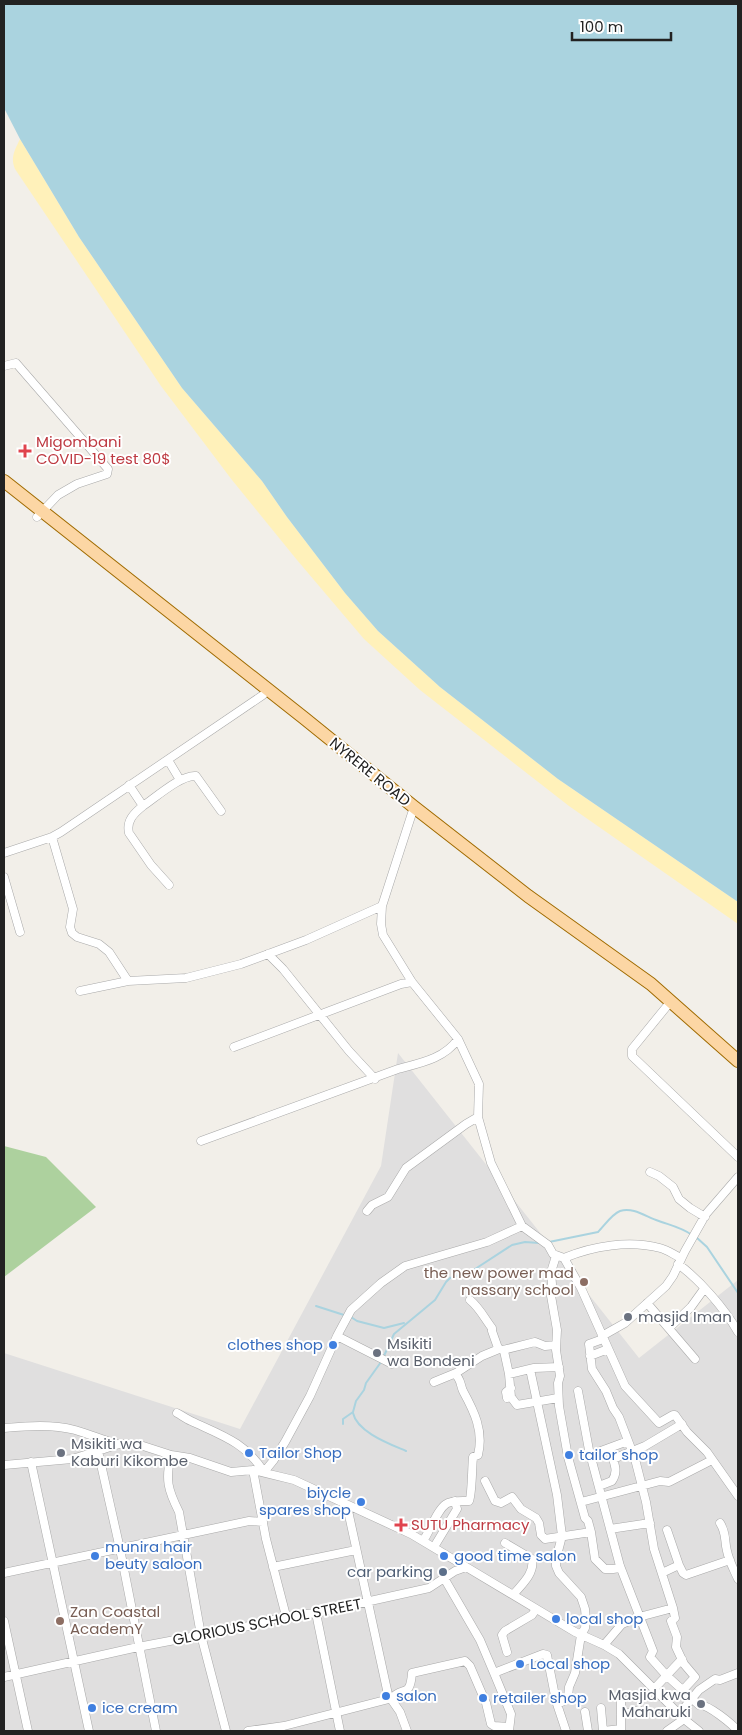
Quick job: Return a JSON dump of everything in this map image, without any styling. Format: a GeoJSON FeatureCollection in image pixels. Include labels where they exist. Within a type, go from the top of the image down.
{"type":"FeatureCollection","features":[{"type":"Feature","properties":{"kind":"main road","name":"NYRERE ROAD"},"geometry":{"type":"LineString","coordinates":[[4,482],[39,514],[263,695],[528,896],[651,984],[738,1061]]}},
{"type":"Feature","properties":{"kind":"main road","name":"NYRERE ROAD"},"geometry":{"type":"LineString","coordinates":[[4,490],[39,514],[297,713],[525,901],[603,956],[667,1006],[738,1069]]}},
{"type":"Feature","properties":{"kind":"street"},"geometry":{"type":"LineString","coordinates":[[4,366],[16,363],[108,469],[107,474],[77,484],[58,495],[39,514]]}},
{"type":"Feature","properties":{"kind":"street"},"geometry":{"type":"LineString","coordinates":[[4,853],[52,837],[263,695]]}},
{"type":"Feature","properties":{"kind":"street"},"geometry":{"type":"LineString","coordinates":[[168,760],[180,780]]}},
{"type":"Feature","properties":{"kind":"street"},"geometry":{"type":"LineString","coordinates":[[169,885],[151,865],[128,833],[129,821],[136,811],[180,780],[192,775],[196,776],[221,811]]}},
{"type":"Feature","properties":{"kind":"street"},"geometry":{"type":"LineString","coordinates":[[129,786],[143,806]]}},
{"type":"Feature","properties":{"kind":"street"},"geometry":{"type":"LineString","coordinates":[[413,810],[382,906],[381,924],[383,935],[412,982],[458,1039],[479,1084],[478,1117],[491,1163],[522,1226],[546,1244],[553,1254],[564,1258],[587,1250],[627,1245],[661,1248],[680,1261],[737,1326]]}},
{"type":"Feature","properties":{"kind":"street"},"geometry":{"type":"LineString","coordinates":[[52,837],[73,910],[70,927],[72,933],[77,937],[98,944],[109,952],[128,981]]}},
{"type":"Feature","properties":{"kind":"street"},"geometry":{"type":"LineString","coordinates":[[4,877],[20,932]]}},
{"type":"Feature","properties":{"kind":"street"},"geometry":{"type":"LineString","coordinates":[[80,991],[128,981],[186,978],[241,964],[306,940],[382,906]]}},
{"type":"Feature","properties":{"kind":"street"},"geometry":{"type":"LineString","coordinates":[[268,954],[348,1051],[376,1079]]}},
{"type":"Feature","properties":{"kind":"street"},"geometry":{"type":"LineString","coordinates":[[234,1047],[401,984],[412,982]]}},
{"type":"Feature","properties":{"kind":"street"},"geometry":{"type":"LineString","coordinates":[[667,1006],[632,1049],[632,1056],[738,1157]]}},
{"type":"Feature","properties":{"kind":"street"},"geometry":{"type":"LineString","coordinates":[[201,1141],[376,1079],[398,1069],[429,1061],[451,1048],[458,1039]]}},
{"type":"Feature","properties":{"kind":"street"},"geometry":{"type":"LineString","coordinates":[[367,1211],[372,1205],[388,1197],[406,1168],[478,1117]]}},
{"type":"Feature","properties":{"kind":"street"},"geometry":{"type":"LineString","coordinates":[[650,1172],[659,1176],[673,1187],[679,1199],[705,1217]]}},
{"type":"Feature","properties":{"kind":"street"},"geometry":{"type":"LineString","coordinates":[[683,1690],[695,1677],[676,1647],[677,1637],[671,1621],[675,1618],[674,1608],[654,1549],[642,1485],[628,1441],[606,1391],[592,1369],[589,1344],[625,1323],[666,1286],[705,1217],[738,1177]]}},
{"type":"Feature","properties":{"kind":"street"},"geometry":{"type":"LineString","coordinates":[[264,1472],[273,1461],[310,1396],[351,1310],[381,1283],[405,1266],[488,1242],[522,1226]]}},
{"type":"Feature","properties":{"kind":"street"},"geometry":{"type":"LineString","coordinates":[[556,1256],[551,1272],[552,1284],[550,1290],[557,1330],[558,1398],[568,1457],[580,1502],[591,1532],[595,1559],[605,1569],[620,1568]]}},
{"type":"Feature","properties":{"kind":"street"},"geometry":{"type":"LineString","coordinates":[[564,1258],[581,1288],[625,1386],[658,1423],[674,1415],[687,1432],[707,1452],[738,1496]]}},
{"type":"Feature","properties":{"kind":"street"},"geometry":{"type":"LineString","coordinates":[[669,1328],[691,1307],[704,1289]]}},
{"type":"Feature","properties":{"kind":"street"},"geometry":{"type":"LineString","coordinates":[[470,1300],[477,1306],[485,1321],[492,1328],[509,1374],[511,1397],[517,1405],[558,1398]]}},
{"type":"Feature","properties":{"kind":"street"},"geometry":{"type":"LineString","coordinates":[[647,1302],[695,1359]]}},
{"type":"Feature","properties":{"kind":"street"},"geometry":{"type":"LineString","coordinates":[[337,1336],[361,1346],[392,1364]]}},
{"type":"Feature","properties":{"kind":"street"},"geometry":{"type":"LineString","coordinates":[[434,1382],[455,1374],[484,1355],[535,1342],[545,1346],[556,1345]]}},
{"type":"Feature","properties":{"kind":"street"},"geometry":{"type":"LineString","coordinates":[[590,1356],[608,1349]]}},
{"type":"Feature","properties":{"kind":"street"},"geometry":{"type":"LineString","coordinates":[[509,1374],[530,1369],[559,1366]]}},
{"type":"Feature","properties":{"kind":"street"},"geometry":{"type":"LineString","coordinates":[[530,1369],[558,1495],[562,1536],[556,1566],[559,1573],[581,1597],[586,1620],[568,1697],[557,1704]]}},
{"type":"Feature","properties":{"kind":"street"},"geometry":{"type":"LineString","coordinates":[[423,1541],[446,1504],[455,1501],[471,1500],[470,1484],[473,1457],[478,1454],[480,1441],[478,1423],[469,1400],[463,1391],[460,1379],[455,1374]]}},
{"type":"Feature","properties":{"kind":"street"},"geometry":{"type":"LineString","coordinates":[[578,1391],[590,1455],[620,1568],[653,1651],[650,1657],[666,1675],[699,1705],[705,1705],[738,1731]]}},
{"type":"Feature","properties":{"kind":"street"},"geometry":{"type":"LineString","coordinates":[[177,1413],[229,1438],[242,1447],[264,1472]]}},
{"type":"Feature","properties":{"kind":"street"},"geometry":{"type":"LineString","coordinates":[[614,1459],[645,1446],[682,1424]]}},
{"type":"Feature","properties":{"kind":"street"},"geometry":{"type":"LineString","coordinates":[[4,1428],[41,1425],[76,1430],[100,1440],[119,1444],[137,1444],[171,1455],[190,1458],[231,1472],[253,1470],[294,1480],[411,1534],[581,1635],[604,1644],[618,1654],[698,1731]]}},
{"type":"Feature","properties":{"kind":"street"},"geometry":{"type":"LineString","coordinates":[[590,1455],[628,1441]]}},
{"type":"Feature","properties":{"kind":"street"},"geometry":{"type":"LineString","coordinates":[[4,1465],[72,1459],[119,1444]]}},
{"type":"Feature","properties":{"kind":"street"},"geometry":{"type":"LineString","coordinates":[[599,1486],[612,1481],[615,1475],[614,1459],[608,1449]]}},
{"type":"Feature","properties":{"kind":"street"},"geometry":{"type":"LineString","coordinates":[[98,1451],[120,1549],[156,1731]]}},
{"type":"Feature","properties":{"kind":"street"},"geometry":{"type":"LineString","coordinates":[[171,1455],[166,1473],[171,1496],[180,1512],[201,1635],[226,1731]]}},
{"type":"Feature","properties":{"kind":"street"},"geometry":{"type":"LineString","coordinates":[[580,1502],[642,1485],[660,1481],[669,1482],[712,1460]]}},
{"type":"Feature","properties":{"kind":"street"},"geometry":{"type":"LineString","coordinates":[[31,1462],[89,1731]]}},
{"type":"Feature","properties":{"kind":"street"},"geometry":{"type":"LineString","coordinates":[[253,1470],[273,1567],[286,1616]]}},
{"type":"Feature","properties":{"kind":"street"},"geometry":{"type":"LineString","coordinates":[[485,1481],[496,1501],[501,1503],[512,1497],[521,1509],[536,1518],[542,1537],[545,1539],[591,1532]]}},
{"type":"Feature","properties":{"kind":"street"},"geometry":{"type":"LineString","coordinates":[[434,1548],[457,1508],[455,1501]]}},
{"type":"Feature","properties":{"kind":"street"},"geometry":{"type":"LineString","coordinates":[[348,1506],[367,1602],[390,1699],[400,1712],[407,1731]]}},
{"type":"Feature","properties":{"kind":"street"},"geometry":{"type":"LineString","coordinates":[[4,1573],[249,1521],[263,1522]]}},
{"type":"Feature","properties":{"kind":"street"},"geometry":{"type":"LineString","coordinates":[[610,1529],[650,1523]]}},
{"type":"Feature","properties":{"kind":"street"},"geometry":{"type":"LineString","coordinates":[[720,1523],[726,1532],[726,1549],[738,1578]]}},
{"type":"Feature","properties":{"kind":"street"},"geometry":{"type":"LineString","coordinates":[[667,1530],[679,1565],[686,1575],[730,1560]]}},
{"type":"Feature","properties":{"kind":"street"},"geometry":{"type":"LineString","coordinates":[[505,1543],[532,1559],[533,1564],[532,1571],[513,1595]]}},
{"type":"Feature","properties":{"kind":"street"},"geometry":{"type":"LineString","coordinates":[[273,1567],[356,1550]]}},
{"type":"Feature","properties":{"kind":"street"},"geometry":{"type":"LineString","coordinates":[[662,1573],[679,1565]]}},
{"type":"Feature","properties":{"kind":"street","name":"GLORIOUS SCHOOL STREET"},"geometry":{"type":"LineString","coordinates":[[4,1677],[138,1647],[259,1624],[286,1616],[316,1613],[429,1588],[454,1571],[466,1567]]}},
{"type":"Feature","properties":{"kind":"street"},"geometry":{"type":"LineString","coordinates":[[248,1731],[284,1728],[390,1699],[407,1690],[412,1682],[412,1673],[465,1660],[470,1666],[486,1703],[489,1721],[494,1726],[509,1729],[511,1714],[480,1640],[444,1578]]}},
{"type":"Feature","properties":{"kind":"street"},"geometry":{"type":"LineString","coordinates":[[604,1644],[622,1624],[639,1617],[674,1608]]}},
{"type":"Feature","properties":{"kind":"street"},"geometry":{"type":"LineString","coordinates":[[507,1652],[502,1635],[505,1631],[532,1614],[536,1609]]}},
{"type":"Feature","properties":{"kind":"street"},"geometry":{"type":"LineString","coordinates":[[316,1613],[340,1731]]}},
{"type":"Feature","properties":{"kind":"street"},"geometry":{"type":"LineString","coordinates":[[4,1621],[28,1731]]}},
{"type":"Feature","properties":{"kind":"street"},"geometry":{"type":"LineString","coordinates":[[494,1673],[546,1654],[557,1704],[566,1731]]}},
{"type":"Feature","properties":{"kind":"street"},"geometry":{"type":"LineString","coordinates":[[654,1689],[682,1659]]}},
{"type":"Feature","properties":{"kind":"street"},"geometry":{"type":"LineString","coordinates":[[667,1731],[681,1716],[699,1690],[715,1679],[720,1680],[738,1672]]}},
{"type":"Feature","properties":{"kind":"street"},"geometry":{"type":"LineString","coordinates":[[601,1708],[603,1731],[621,1730],[621,1696]]}},
{"type":"Feature","properties":{"kind":"street"},"geometry":{"type":"LineString","coordinates":[[621,1715],[638,1710]]}},
{"type":"Feature","properties":{"kind":"street"},"geometry":{"type":"LineString","coordinates":[[585,1712],[588,1731]]}},
{"type":"Feature","properties":{"kind":"shaded area"},"geometry":{"type":"Polygon","coordinates":[[[398,1053],[639,1358],[738,1280],[738,1731],[4,1731],[4,1353],[240,1429],[381,1166],[398,1053]]]}},
{"type":"Feature","properties":{"kind":"green space"},"geometry":{"type":"Polygon","coordinates":[[[4,1146],[46,1157],[96,1207],[4,1277],[4,1146]]]}},
{"type":"Feature","properties":{"kind":"sand"},"geometry":{"type":"Polygon","coordinates":[[[20,139],[79,237],[182,388],[262,481],[345,593],[378,631],[440,687],[558,779],[738,902],[738,924],[569,806],[420,690],[364,639],[232,480],[161,386],[15,169],[13,157],[20,139]]]}},
{"type":"Feature","properties":{"kind":"water"},"geometry":{"type":"Polygon","coordinates":[[[4,4],[738,4],[738,902],[558,779],[440,687],[378,631],[345,593],[262,481],[182,388],[79,237],[20,139],[4,108],[4,4]]]}},
{"type":"Feature","properties":{"kind":"waterway"},"geometry":{"type":"LineString","coordinates":[[549,1242],[598,1232],[614,1215],[625,1210],[639,1212],[692,1235]]}},
{"type":"Feature","properties":{"kind":"waterway"},"geometry":{"type":"LineString","coordinates":[[696,1237],[707,1247],[738,1293]]}},
{"type":"Feature","properties":{"kind":"waterway"},"geometry":{"type":"LineString","coordinates":[[383,1358],[394,1334],[435,1300],[450,1278],[472,1271],[512,1245],[525,1242],[539,1243]]}},
{"type":"Feature","properties":{"kind":"waterway"},"geometry":{"type":"LineString","coordinates":[[316,1306],[344,1315]]}},
{"type":"Feature","properties":{"kind":"waterway"},"geometry":{"type":"LineString","coordinates":[[351,1317],[357,1321],[384,1328],[404,1323]]}},
{"type":"Feature","properties":{"kind":"waterway"},"geometry":{"type":"LineString","coordinates":[[343,1424],[343,1419],[353,1412],[356,1401],[364,1390],[366,1383],[381,1362]]}},
{"type":"Feature","properties":{"kind":"waterway"},"geometry":{"type":"LineString","coordinates":[[353,1413],[356,1420],[367,1432],[406,1451]]}},
{"type":"Feature","properties":{"kind":"place","name":"Migombani COVID-19 test 80$"},"geometry":{"type":"Point","coordinates":[25,451]}},
{"type":"Feature","properties":{"kind":"place","name":"the new power mad nassary school"},"geometry":{"type":"Point","coordinates":[584,1282]}},
{"type":"Feature","properties":{"kind":"place","name":"masjid Iman"},"geometry":{"type":"Point","coordinates":[628,1317]}},
{"type":"Feature","properties":{"kind":"place","name":"clothes shop"},"geometry":{"type":"Point","coordinates":[333,1345]}},
{"type":"Feature","properties":{"kind":"place","name":"Msikiti wa Bondeni"},"geometry":{"type":"Point","coordinates":[377,1353]}},
{"type":"Feature","properties":{"kind":"place","name":"Msikiti wa Kaburi Kikombe"},"geometry":{"type":"Point","coordinates":[61,1453]}},
{"type":"Feature","properties":{"kind":"place","name":"Tailor Shop"},"geometry":{"type":"Point","coordinates":[249,1453]}},
{"type":"Feature","properties":{"kind":"place","name":"tailor shop"},"geometry":{"type":"Point","coordinates":[569,1455]}},
{"type":"Feature","properties":{"kind":"place","name":"biycle spares shop"},"geometry":{"type":"Point","coordinates":[361,1502]}},
{"type":"Feature","properties":{"kind":"place","name":"SUTU Pharmacy"},"geometry":{"type":"Point","coordinates":[401,1525]}},
{"type":"Feature","properties":{"kind":"place","name":"munira hair beuty saloon"},"geometry":{"type":"Point","coordinates":[95,1556]}},
{"type":"Feature","properties":{"kind":"place","name":"good time salon"},"geometry":{"type":"Point","coordinates":[444,1556]}},
{"type":"Feature","properties":{"kind":"place","name":"car parking"},"geometry":{"type":"Point","coordinates":[443,1572]}},
{"type":"Feature","properties":{"kind":"place","name":"local shop"},"geometry":{"type":"Point","coordinates":[556,1619]}},
{"type":"Feature","properties":{"kind":"place","name":"Zan Coastal AcademY"},"geometry":{"type":"Point","coordinates":[60,1621]}},
{"type":"Feature","properties":{"kind":"place","name":"Local shop"},"geometry":{"type":"Point","coordinates":[520,1664]}},
{"type":"Feature","properties":{"kind":"place","name":"salon"},"geometry":{"type":"Point","coordinates":[386,1696]}},
{"type":"Feature","properties":{"kind":"place","name":"retailer shop"},"geometry":{"type":"Point","coordinates":[483,1698]}},
{"type":"Feature","properties":{"kind":"place","name":"Masjid kwa Maharuki"},"geometry":{"type":"Point","coordinates":[701,1704]}},
{"type":"Feature","properties":{"kind":"place","name":"ice cream"},"geometry":{"type":"Point","coordinates":[92,1708]}}]}
